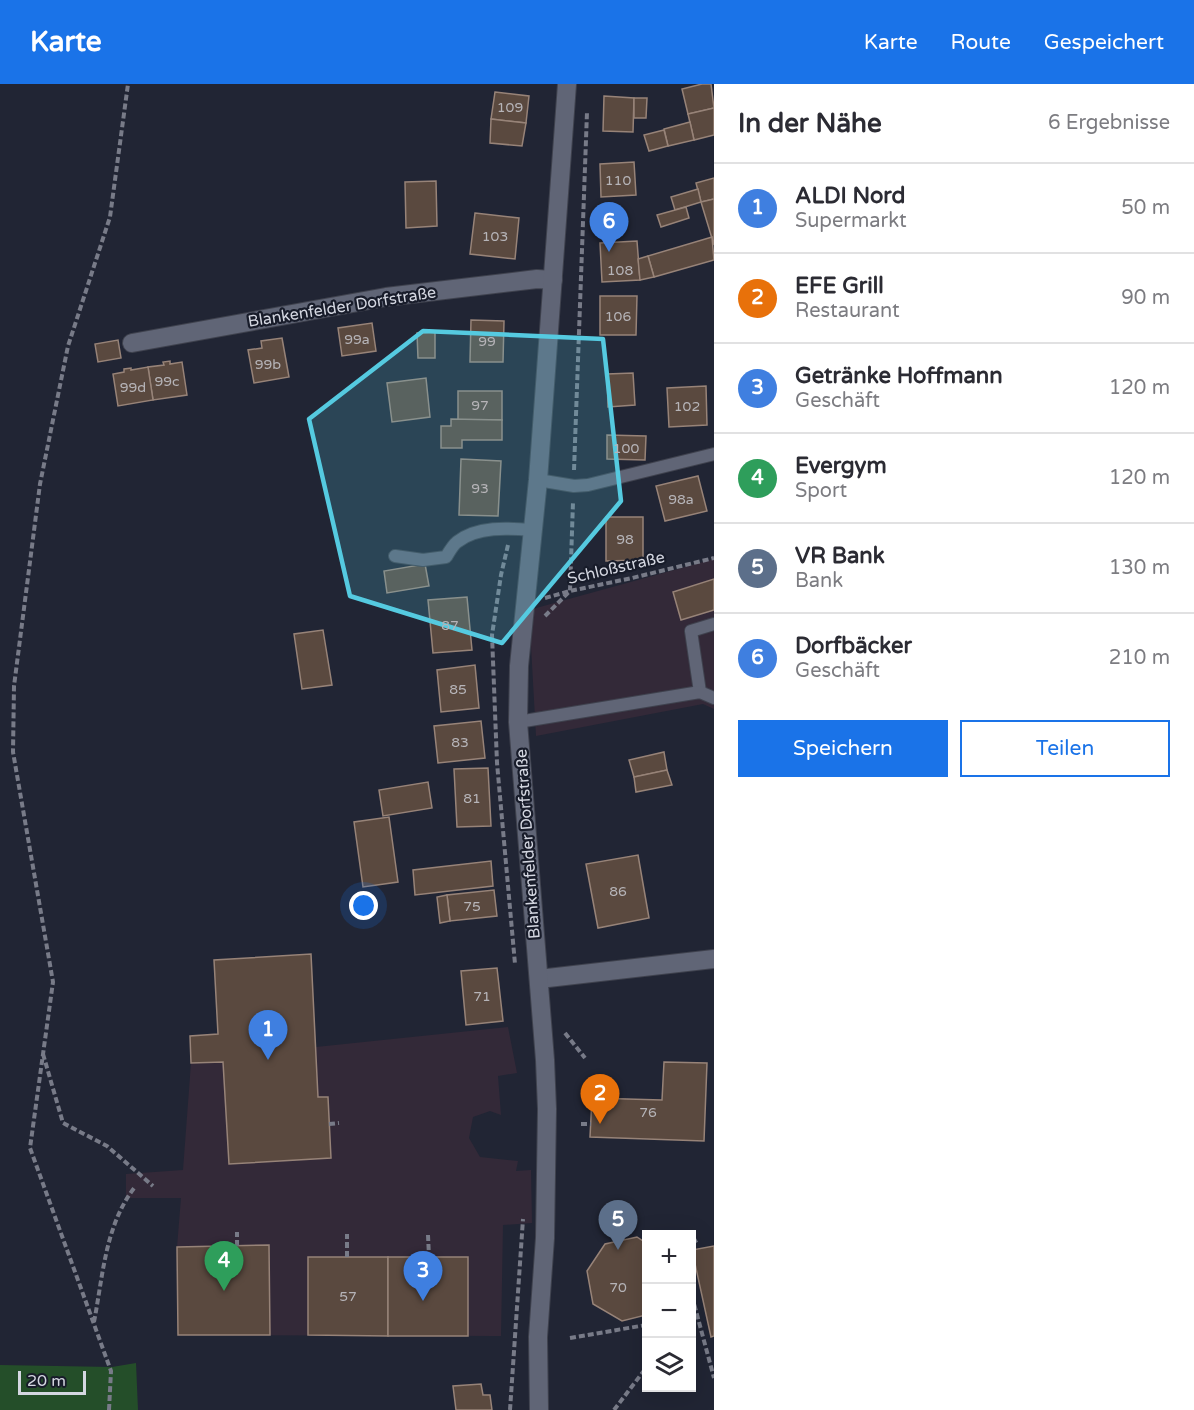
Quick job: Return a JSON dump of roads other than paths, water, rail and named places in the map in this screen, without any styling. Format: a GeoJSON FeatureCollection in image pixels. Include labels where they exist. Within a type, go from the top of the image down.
{"type":"FeatureCollection","features":[{"type":"Feature","properties":{"kind":"main road","name":"Blankenfelder Dorfstraße"},"geometry":{"type":"LineString","coordinates":[[539,1410],[538,1337],[545,1238],[547,1109],[518,722],[519,666],[538,480],[567,84]]}},
{"type":"Feature","properties":{"kind":"main road","name":"Blankenfelder Dorfstraße"},"geometry":{"type":"LineString","coordinates":[[132,343],[386,297],[537,279],[553,280]]}},
{"type":"Feature","properties":{"kind":"main road"},"geometry":{"type":"LineString","coordinates":[[539,979],[714,959]]}},
{"type":"Feature","properties":{"kind":"lane"},"geometry":{"type":"LineString","coordinates":[[538,480],[574,486],[588,485],[714,454]]}},
{"type":"Feature","properties":{"kind":"lane"},"geometry":{"type":"LineString","coordinates":[[395,556],[423,560],[446,557],[457,542],[476,533],[506,528],[532,530]]}},
{"type":"Feature","properties":{"kind":"lane"},"geometry":{"type":"LineString","coordinates":[[700,692],[691,631],[714,624]]}},
{"type":"Feature","properties":{"kind":"lane"},"geometry":{"type":"LineString","coordinates":[[518,722],[700,692],[714,698]]}},
{"type":"Feature","properties":{"kind":"place","name":"Dorfbäcker"},"geometry":{"type":"Point","coordinates":[609,252]}},
{"type":"Feature","properties":{"kind":"place","name":"ALDI Nord"},"geometry":{"type":"Point","coordinates":[268,1060]}},
{"type":"Feature","properties":{"kind":"place","name":"EFE Grill"},"geometry":{"type":"Point","coordinates":[600,1124]}},
{"type":"Feature","properties":{"kind":"place","name":"VR Bank"},"geometry":{"type":"Point","coordinates":[618,1250]}},
{"type":"Feature","properties":{"kind":"place","name":"Evergym"},"geometry":{"type":"Point","coordinates":[224,1291]}},
{"type":"Feature","properties":{"kind":"place","name":"Getränke Hoffmann"},"geometry":{"type":"Point","coordinates":[423,1301]}}]}
